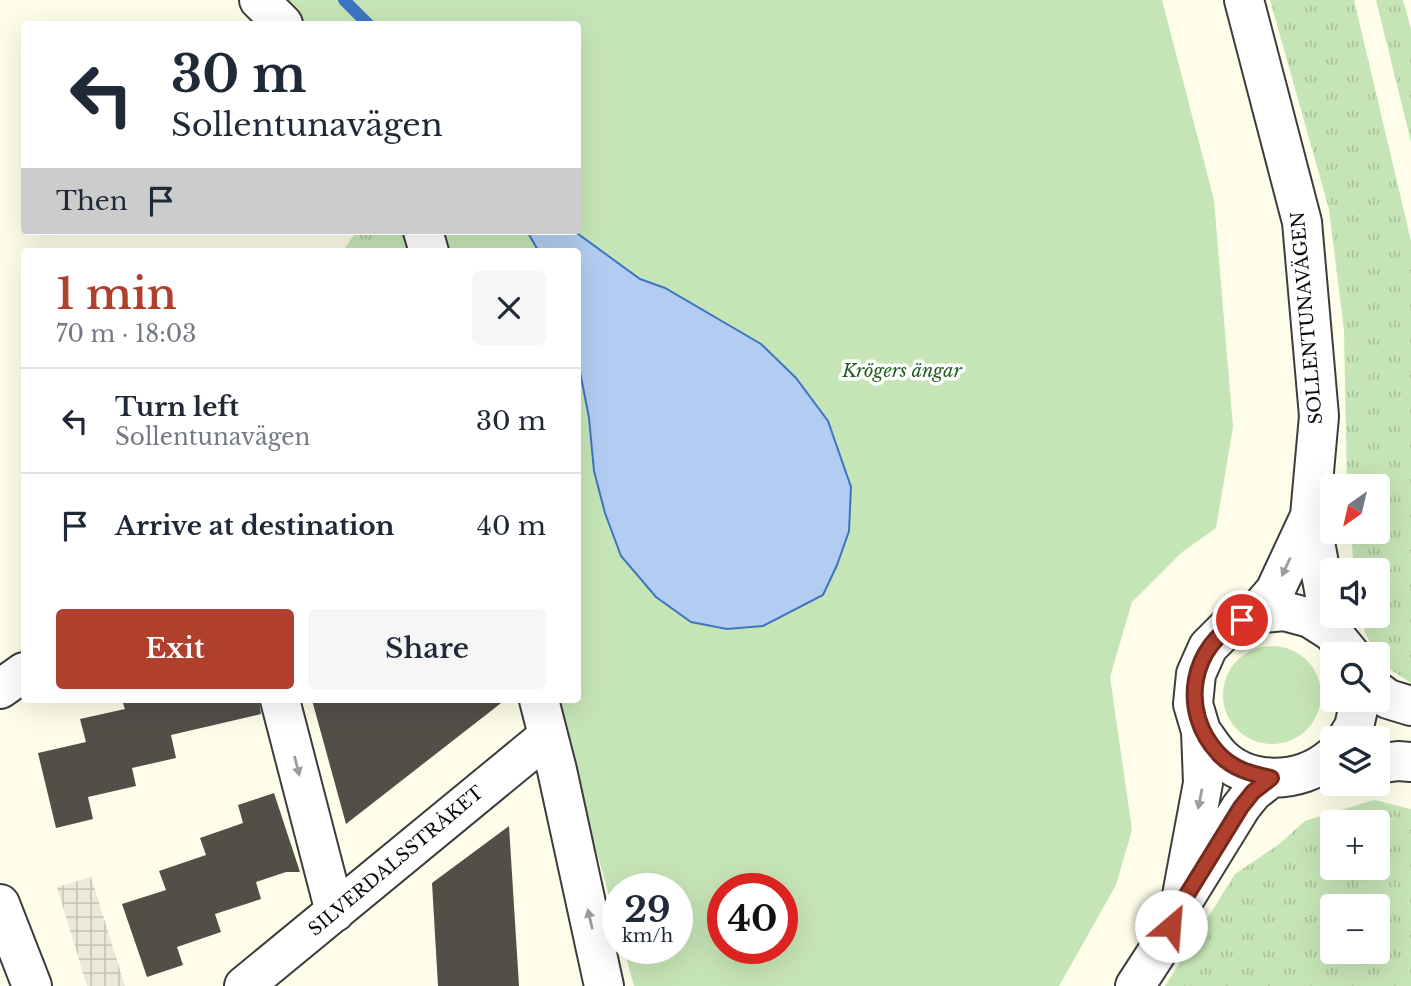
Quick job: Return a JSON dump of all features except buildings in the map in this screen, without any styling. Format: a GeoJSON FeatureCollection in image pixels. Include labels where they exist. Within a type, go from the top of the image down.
{"type":"FeatureCollection","features":[{"type":"Feature","properties":{"kind":"street"},"geometry":{"type":"LineString","coordinates":[[259,0],[280,21]]}},
{"type":"Feature","properties":{"kind":"street","name":"SOLLENTUNAVÄGEN"},"geometry":{"type":"LineString","coordinates":[[1244,0],[1302,222],[1319,416],[1310,516],[1341,642]]}},
{"type":"Feature","properties":{"kind":"street","name":"SOLLENTUNAVÄGEN"},"geometry":{"type":"LineString","coordinates":[[1255,614],[1275,591],[1310,516]]}},
{"type":"Feature","properties":{"kind":"street","name":"SOLLENTUNAVÄGEN"},"geometry":{"type":"LineString","coordinates":[[1180,906],[1203,783],[1201,731],[1193,704],[1196,674],[1208,647],[1228,626],[1255,614],[1284,611],[1310,618],[1340,642]]}},
{"type":"Feature","properties":{"kind":"street"},"geometry":{"type":"LineString","coordinates":[[0,689],[21,674]]}},
{"type":"Feature","properties":{"kind":"street"},"geometry":{"type":"LineString","coordinates":[[1390,700],[1411,706]]}},
{"type":"Feature","properties":{"kind":"street"},"geometry":{"type":"LineString","coordinates":[[281,703],[335,912]]}},
{"type":"Feature","properties":{"kind":"street"},"geometry":{"type":"LineString","coordinates":[[540,703],[604,986]]}},
{"type":"Feature","properties":{"kind":"street","name":"SOLLENTUNAVÄGEN"},"geometry":{"type":"LineString","coordinates":[[1201,731],[1219,755],[1243,772],[1309,770]]}},
{"type":"Feature","properties":{"kind":"street","name":"SILVERDALSSTRÅKET"},"geometry":{"type":"LineString","coordinates":[[244,986],[548,736]]}},
{"type":"Feature","properties":{"kind":"street"},"geometry":{"type":"LineString","coordinates":[[1390,762],[1411,762]]}},
{"type":"Feature","properties":{"kind":"street","name":"SOLLENTUNAVÄGEN"},"geometry":{"type":"LineString","coordinates":[[1135,986],[1161,946],[1180,906],[1253,792],[1309,770]]}},
{"type":"Feature","properties":{"kind":"street"},"geometry":{"type":"LineString","coordinates":[[0,904],[32,986]]}},
{"type":"Feature","properties":{"kind":"green space","name":"Krögers ängar"},"geometry":{"type":"Polygon","coordinates":[[[273,0],[1162,0],[1214,200],[1233,427],[1216,528],[1181,553],[1132,602],[1110,677],[1132,830],[1116,885],[1059,986],[634,986],[628,964],[693,964],[693,873],[603,873],[561,703],[581,703],[581,248],[441,248],[437,235],[581,235],[581,21],[294,21],[273,0]]]}},
{"type":"Feature","properties":{"kind":"green space"},"geometry":{"type":"Polygon","coordinates":[[[1270,0],[1354,0],[1411,241],[1411,683],[1390,669],[1390,642],[1370,642],[1364,628],[1390,628],[1390,558],[1353,558],[1352,544],[1390,544],[1390,474],[1347,474],[1344,330],[1329,209],[1270,0]]]}},
{"type":"Feature","properties":{"kind":"green space"},"geometry":{"type":"Polygon","coordinates":[[[1376,0],[1403,0],[1411,29],[1411,142],[1376,0]]]}},
{"type":"Feature","properties":{"kind":"green space"},"geometry":{"type":"Polygon","coordinates":[[[354,235],[404,235],[406,248],[345,248],[354,235]]]}},
{"type":"Feature","properties":{"kind":"green space"},"geometry":{"type":"Polygon","coordinates":[[[1282,646],[1291,649],[1307,660],[1318,676],[1318,714],[1307,730],[1291,741],[1262,744],[1253,741],[1237,730],[1226,714],[1223,685],[1226,676],[1237,660],[1253,649],[1282,646]]]}},
{"type":"Feature","properties":{"kind":"green space"},"geometry":{"type":"Polygon","coordinates":[[[1374,800],[1411,809],[1411,986],[1165,986],[1235,874],[1278,845],[1305,821],[1320,816],[1320,880],[1390,880],[1390,810],[1341,810],[1374,800]]]}},
{"type":"Feature","properties":{"kind":"shaded area"},"geometry":{"type":"Polygon","coordinates":[[[91,877],[125,986],[87,986],[57,887],[91,877]]]}},
{"type":"Feature","properties":{"kind":"water"},"geometry":{"type":"Polygon","coordinates":[[[529,235],[580,235],[640,279],[665,288],[761,344],[796,378],[828,421],[851,487],[849,531],[823,595],[763,626],[727,629],[691,622],[656,597],[621,556],[605,513],[594,471],[589,418],[581,377],[581,248],[537,248],[529,235]]]}},
{"type":"Feature","properties":{"kind":"waterway"},"geometry":{"type":"LineString","coordinates":[[344,0],[365,21]]}},
{"type":"Feature","properties":{"kind":"route"},"geometry":{"type":"LineString","coordinates":[[1171,926],[1180,906],[1241,807],[1253,792],[1271,778],[1243,772],[1219,755],[1201,731],[1193,704],[1196,674],[1208,647],[1228,626],[1242,620]]}}]}
